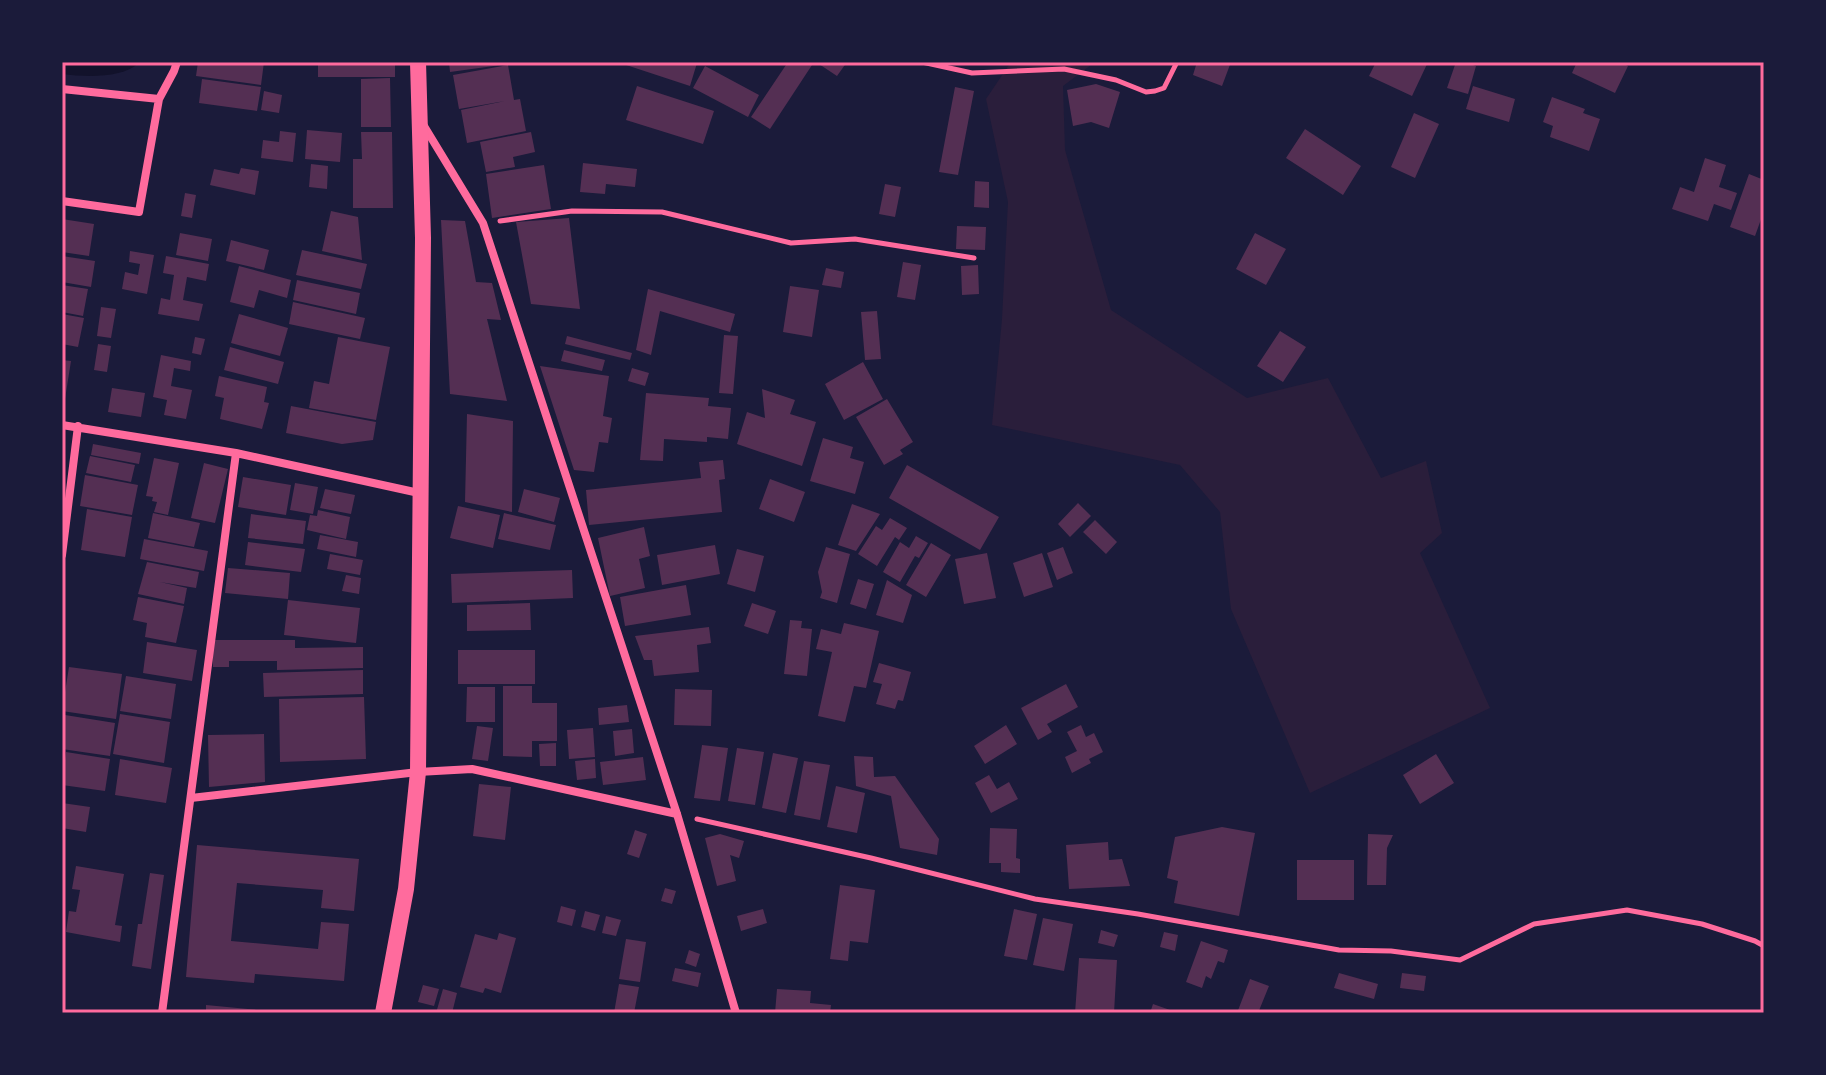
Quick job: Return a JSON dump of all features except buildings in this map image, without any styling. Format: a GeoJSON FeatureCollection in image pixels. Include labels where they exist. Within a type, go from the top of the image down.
{"type":"FeatureCollection","features":[{"type":"Feature","properties":{"kind":"main road"},"geometry":{"type":"LineString","coordinates":[[383,1013],[406,889],[418,772],[423,238],[418,62]]}},
{"type":"Feature","properties":{"kind":"street"},"geometry":{"type":"LineString","coordinates":[[62,201],[139,212],[159,99],[177,62]]}},
{"type":"Feature","properties":{"kind":"street"},"geometry":{"type":"LineString","coordinates":[[62,89],[159,99]]}},
{"type":"Feature","properties":{"kind":"street"},"geometry":{"type":"LineString","coordinates":[[420,119],[483,223],[677,814],[736,1013]]}},
{"type":"Feature","properties":{"kind":"street"},"geometry":{"type":"LineString","coordinates":[[62,425],[236,453],[419,493]]}},
{"type":"Feature","properties":{"kind":"street"},"geometry":{"type":"LineString","coordinates":[[62,555],[78,426]]}},
{"type":"Feature","properties":{"kind":"street"},"geometry":{"type":"LineString","coordinates":[[162,1013],[236,453]]}},
{"type":"Feature","properties":{"kind":"street"},"geometry":{"type":"LineString","coordinates":[[191,798],[418,772],[472,769],[677,814]]}},
{"type":"Feature","properties":{"kind":"path"},"geometry":{"type":"LineString","coordinates":[[922,62],[972,73],[1064,69],[1116,80],[1146,92],[1164,88],[1177,62]]}},
{"type":"Feature","properties":{"kind":"path"},"geometry":{"type":"LineString","coordinates":[[483,223],[572,211],[662,212],[791,243],[855,239],[974,258]]}},
{"type":"Feature","properties":{"kind":"path"},"geometry":{"type":"LineString","coordinates":[[677,814],[1035,899],[1339,950],[1391,951],[1460,960],[1534,924],[1627,910],[1702,924],[1764,946]]}},
{"type":"Feature","properties":{"kind":"shaded area"},"geometry":{"type":"Polygon","coordinates":[[[62,62],[140,62],[133,68],[114,74],[92,76],[62,74],[62,62]]]}},
{"type":"Feature","properties":{"kind":"shaded area"},"geometry":{"type":"Polygon","coordinates":[[[1011,62],[1095,62],[1063,86],[1065,150],[1111,310],[1247,398],[1328,378],[1381,478],[1426,461],[1442,533],[1420,553],[1490,708],[1310,793],[1231,609],[1220,512],[1180,465],[992,425],[1008,202],[986,99],[1011,62]]]}}]}
